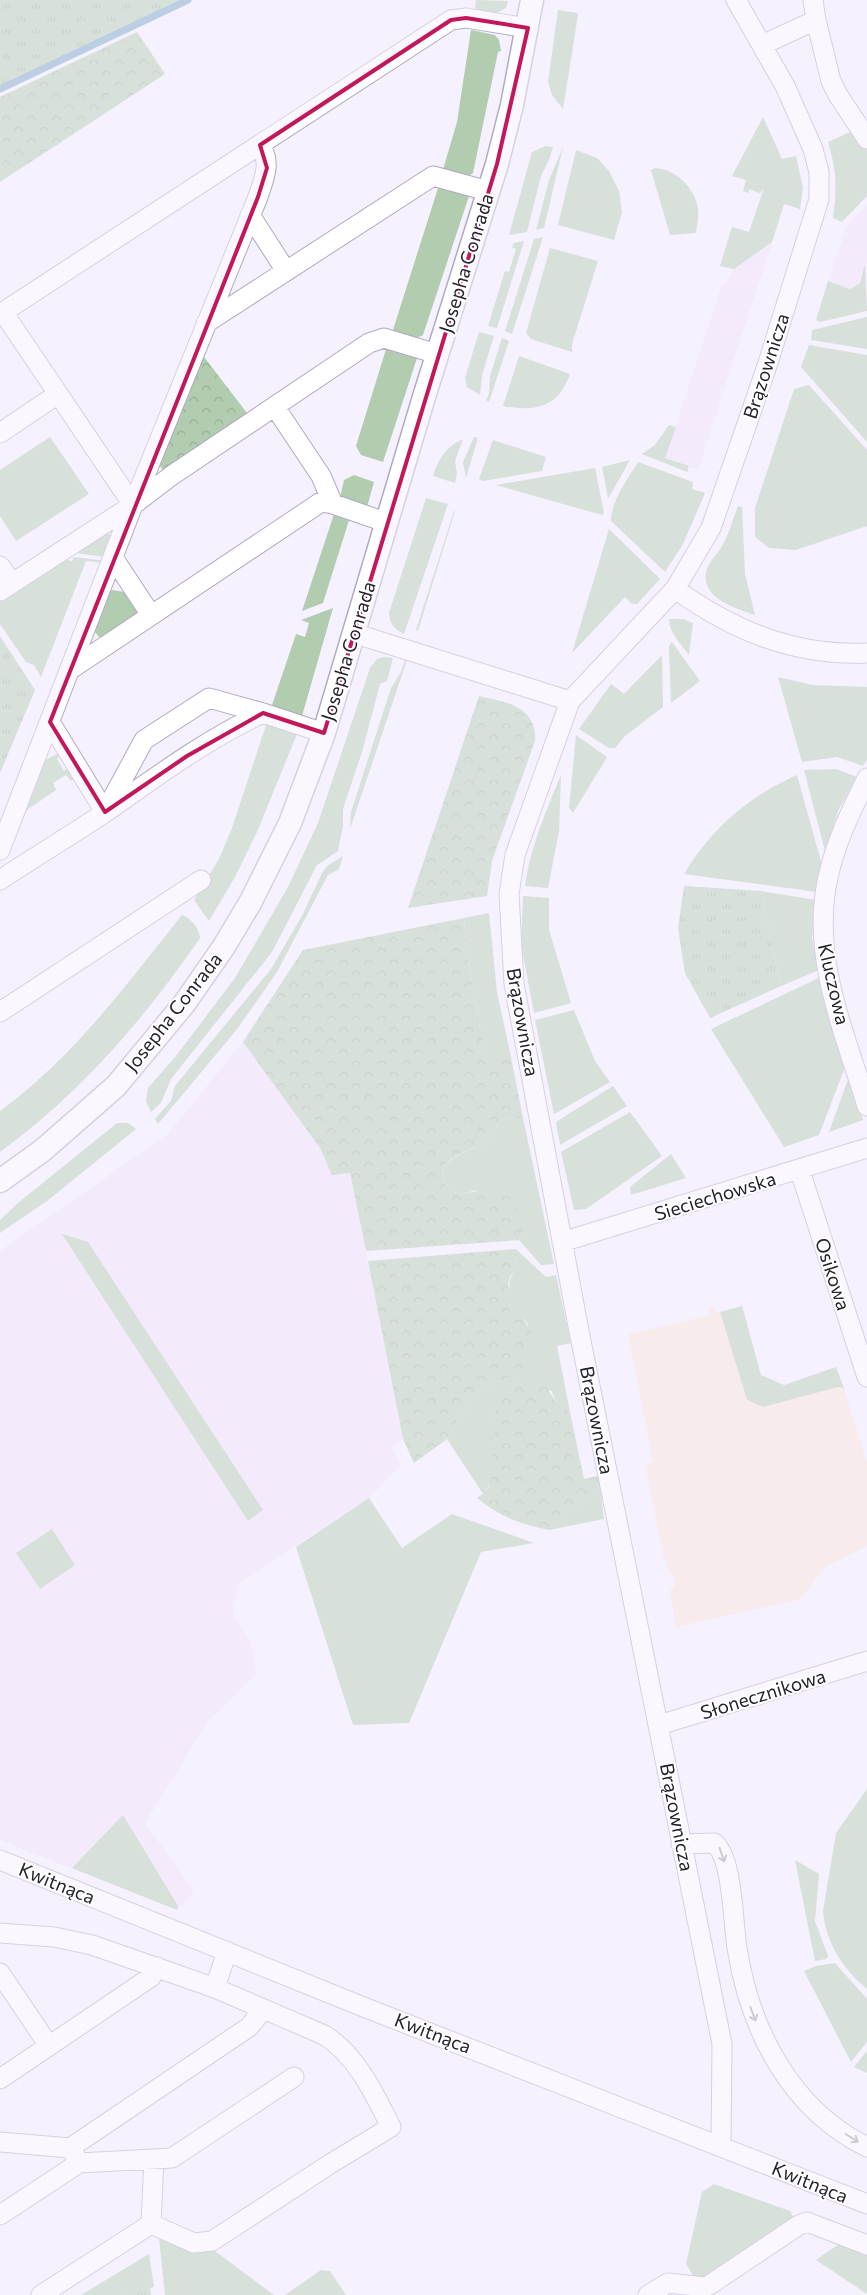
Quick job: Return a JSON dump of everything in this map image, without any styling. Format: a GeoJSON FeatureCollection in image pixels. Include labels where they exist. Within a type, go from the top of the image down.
{"type":"FeatureCollection","features":[{"type":"Feature","properties":{"kind":"street","name":"Josepha Conrada"},"geometry":{"type":"LineString","coordinates":[[0,1181],[43,1150],[116,1086],[184,1004],[223,948],[271,862],[308,779],[324,733],[388,523],[512,105],[532,0]]}},
{"type":"Feature","properties":{"kind":"street","name":"Brązownicza"},"geometry":{"type":"LineString","coordinates":[[721,2146],[722,2044],[562,1242],[514,984],[509,894],[515,855],[570,700],[675,589],[711,528],[768,364],[819,199],[820,172],[813,149],[785,86],[736,0]]}},
{"type":"Feature","properties":{"kind":"street"},"geometry":{"type":"LineString","coordinates":[[812,0],[831,81],[847,110],[867,139]]}},
{"type":"Feature","properties":{"kind":"street"},"geometry":{"type":"LineString","coordinates":[[133,505],[1,313],[451,20],[466,18],[528,28]]}},
{"type":"Feature","properties":{"kind":"street"},"geometry":{"type":"LineString","coordinates":[[762,44],[816,20]]}},
{"type":"Feature","properties":{"kind":"street"},"geometry":{"type":"LineString","coordinates":[[0,850],[114,559],[133,505],[268,168],[267,160],[260,145]]}},
{"type":"Feature","properties":{"kind":"street"},"geometry":{"type":"LineString","coordinates":[[206,323],[433,176],[488,191]]}},
{"type":"Feature","properties":{"kind":"street"},"geometry":{"type":"LineString","coordinates":[[250,215],[286,271]]}},
{"type":"Feature","properties":{"kind":"street"},"geometry":{"type":"LineString","coordinates":[[0,566],[6,587],[133,505],[171,476],[369,343],[384,338],[437,354]]}},
{"type":"Feature","properties":{"kind":"street"},"geometry":{"type":"LineString","coordinates":[[0,433],[58,394]]}},
{"type":"Feature","properties":{"kind":"street"},"geometry":{"type":"LineString","coordinates":[[275,407],[321,476],[333,504]]}},
{"type":"Feature","properties":{"kind":"street"},"geometry":{"type":"LineString","coordinates":[[70,669],[321,502],[333,504],[388,523]]}},
{"type":"Feature","properties":{"kind":"street"},"geometry":{"type":"LineString","coordinates":[[114,559],[151,615]]}},
{"type":"Feature","properties":{"kind":"street"},"geometry":{"type":"LineString","coordinates":[[675,589],[728,623],[762,637],[806,650],[839,654],[867,653]]}},
{"type":"Feature","properties":{"kind":"street"},"geometry":{"type":"LineString","coordinates":[[353,633],[570,700]]}},
{"type":"Feature","properties":{"kind":"street"},"geometry":{"type":"LineString","coordinates":[[105,812],[144,740],[209,698],[324,733]]}},
{"type":"Feature","properties":{"kind":"street"},"geometry":{"type":"LineString","coordinates":[[0,880],[105,812],[180,760],[233,727],[263,713]]}},
{"type":"Feature","properties":{"kind":"street"},"geometry":{"type":"LineString","coordinates":[[50,722],[105,812]]}},
{"type":"Feature","properties":{"kind":"street","name":"Kluczowa"},"geometry":{"type":"LineString","coordinates":[[867,778],[840,834],[828,874],[822,938],[828,979],[867,1106]]}},
{"type":"Feature","properties":{"kind":"street"},"geometry":{"type":"LineString","coordinates":[[0,1012],[201,880]]}},
{"type":"Feature","properties":{"kind":"street","name":"Sieciechowska"},"geometry":{"type":"LineString","coordinates":[[562,1242],[800,1171],[867,1148]]}},
{"type":"Feature","properties":{"kind":"street","name":"Osikowa"},"geometry":{"type":"LineString","coordinates":[[800,1171],[867,1377]]}},
{"type":"Feature","properties":{"kind":"street","name":"Słonecznikowa"},"geometry":{"type":"LineString","coordinates":[[659,1725],[867,1661]]}},
{"type":"Feature","properties":{"kind":"street"},"geometry":{"type":"LineString","coordinates":[[681,1844],[714,1843],[722,1850],[730,1886],[737,1948],[747,1997],[772,2057],[805,2102],[844,2133],[867,2147]]}},
{"type":"Feature","properties":{"kind":"street","name":"Kwitnąca"},"geometry":{"type":"LineString","coordinates":[[0,1860],[227,1952],[867,2204]]}},
{"type":"Feature","properties":{"kind":"street"},"geometry":{"type":"LineString","coordinates":[[0,1933],[54,1938],[92,1945],[214,1988],[312,2030],[335,2042],[375,2096],[391,2127],[330,2164],[212,2241],[194,2243],[151,2224]]}},
{"type":"Feature","properties":{"kind":"street"},"geometry":{"type":"LineString","coordinates":[[214,1988],[227,1952]]}},
{"type":"Feature","properties":{"kind":"street"},"geometry":{"type":"LineString","coordinates":[[0,2079],[151,1978],[158,1968]]}},
{"type":"Feature","properties":{"kind":"street"},"geometry":{"type":"LineString","coordinates":[[0,1973],[50,2046]]}},
{"type":"Feature","properties":{"kind":"street"},"geometry":{"type":"LineString","coordinates":[[0,2214],[74,2155],[246,2029],[263,2010]]}},
{"type":"Feature","properties":{"kind":"street"},"geometry":{"type":"LineString","coordinates":[[0,2142],[74,2155],[154,2159],[172,2158],[294,2077]]}},
{"type":"Feature","properties":{"kind":"street"},"geometry":{"type":"LineString","coordinates":[[151,2224],[154,2159]]}},
{"type":"Feature","properties":{"kind":"street"},"geometry":{"type":"LineString","coordinates":[[648,2295],[668,2283],[705,2287],[799,2225],[807,2222],[867,2244]]}},
{"type":"Feature","properties":{"kind":"street"},"geometry":{"type":"LineString","coordinates":[[41,2295],[151,2224]]}},
{"type":"Feature","properties":{"kind":"highlighted area"},"geometry":{"type":"Polygon","coordinates":[[[466,18],[528,28],[497,164],[324,733],[263,713],[187,756],[105,812],[50,722],[258,197],[267,168],[260,145],[451,20],[466,18]]]}},
{"type":"Feature","properties":{"kind":"shaded area"},"geometry":{"type":"Polygon","coordinates":[[[867,205],[867,265],[860,283],[850,289],[828,281],[847,225],[867,205]]]}},
{"type":"Feature","properties":{"kind":"shaded area"},"geometry":{"type":"Polygon","coordinates":[[[772,242],[698,470],[665,458],[721,287],[728,281],[734,269],[772,242]]]}},
{"type":"Feature","properties":{"kind":"shaded area"},"geometry":{"type":"Polygon","coordinates":[[[243,1042],[320,1148],[332,1175],[350,1173],[403,1439],[392,1448],[401,1465],[369,1498],[237,1584],[233,1616],[251,1643],[256,1674],[208,1721],[145,1823],[194,1891],[177,1910],[0,1840],[0,1251],[167,1135],[243,1042]]]}},
{"type":"Feature","properties":{"kind":"shaded area"},"geometry":{"type":"Polygon","coordinates":[[[714,1307],[716,1313],[720,1312],[747,1400],[763,1407],[838,1387],[844,1388],[867,1463],[867,1546],[825,1567],[800,1599],[676,1627],[670,1591],[675,1585],[674,1578],[669,1571],[666,1560],[664,1560],[645,1464],[653,1462],[628,1335],[710,1315],[709,1309],[714,1307]]]}},
{"type":"Feature","properties":{"kind":"green space"},"geometry":{"type":"Polygon","coordinates":[[[0,0],[180,0],[141,21],[0,89],[0,0]]]}},
{"type":"Feature","properties":{"kind":"green space"},"geometry":{"type":"Polygon","coordinates":[[[476,0],[508,1],[506,8],[495,14],[475,11],[476,0]]]}},
{"type":"Feature","properties":{"kind":"green space"},"geometry":{"type":"Polygon","coordinates":[[[558,10],[577,13],[578,15],[563,109],[552,95],[548,82],[558,10]]]}},
{"type":"Feature","properties":{"kind":"green space"},"geometry":{"type":"Polygon","coordinates":[[[471,30],[495,35],[499,40],[501,51],[498,52],[473,173],[464,179],[442,173],[457,122],[471,30]]]}},
{"type":"Feature","properties":{"kind":"green space"},"geometry":{"type":"Polygon","coordinates":[[[137,32],[165,74],[0,182],[0,97],[137,32]]]}},
{"type":"Feature","properties":{"kind":"green space"},"geometry":{"type":"Polygon","coordinates":[[[763,117],[782,159],[796,156],[803,188],[800,209],[784,204],[772,242],[734,269],[720,266],[732,227],[749,232],[764,188],[760,193],[749,189],[748,193],[743,191],[746,180],[732,176],[763,117]]]}},
{"type":"Feature","properties":{"kind":"green space"},"geometry":{"type":"Polygon","coordinates":[[[852,131],[867,151],[867,196],[842,222],[833,218],[835,180],[828,142],[852,131]]]}},
{"type":"Feature","properties":{"kind":"green space"},"geometry":{"type":"Polygon","coordinates":[[[546,146],[553,147],[541,176],[527,232],[509,235],[532,152],[546,146]]]}},
{"type":"Feature","properties":{"kind":"green space"},"geometry":{"type":"Polygon","coordinates":[[[563,147],[544,228],[536,230],[549,180],[563,147]]]}},
{"type":"Feature","properties":{"kind":"green space"},"geometry":{"type":"Polygon","coordinates":[[[576,150],[597,158],[609,171],[619,191],[622,212],[614,240],[558,225],[576,150]]]}},
{"type":"Feature","properties":{"kind":"green space"},"geometry":{"type":"Polygon","coordinates":[[[655,168],[670,172],[689,187],[696,201],[698,212],[696,233],[670,235],[651,170],[655,168]]]}},
{"type":"Feature","properties":{"kind":"green space"},"geometry":{"type":"Polygon","coordinates":[[[439,185],[469,196],[423,335],[413,340],[392,333],[439,185]]]}},
{"type":"Feature","properties":{"kind":"green space"},"geometry":{"type":"Polygon","coordinates":[[[543,237],[512,334],[505,331],[534,239],[543,237]]]}},
{"type":"Feature","properties":{"kind":"green space"},"geometry":{"type":"Polygon","coordinates":[[[524,241],[497,328],[488,326],[505,271],[509,272],[516,249],[512,248],[514,243],[524,241]]]}},
{"type":"Feature","properties":{"kind":"green space"},"geometry":{"type":"Polygon","coordinates":[[[550,248],[598,261],[572,344],[572,352],[531,339],[526,333],[550,248]]]}},
{"type":"Feature","properties":{"kind":"green space"},"geometry":{"type":"Polygon","coordinates":[[[865,264],[867,311],[820,322],[816,320],[828,281],[850,289],[860,283],[865,264]]]}},
{"type":"Feature","properties":{"kind":"green space"},"geometry":{"type":"Polygon","coordinates":[[[867,317],[867,349],[811,340],[812,330],[867,317]]]}},
{"type":"Feature","properties":{"kind":"green space"},"geometry":{"type":"Polygon","coordinates":[[[479,332],[494,336],[482,375],[480,395],[467,387],[465,378],[479,332]]]}},
{"type":"Feature","properties":{"kind":"green space"},"geometry":{"type":"Polygon","coordinates":[[[502,338],[509,341],[489,402],[486,400],[489,394],[490,376],[502,338]]]}},
{"type":"Feature","properties":{"kind":"green space"},"geometry":{"type":"Polygon","coordinates":[[[809,345],[867,355],[867,442],[801,367],[809,345]]]}},
{"type":"Feature","properties":{"kind":"green space"},"geometry":{"type":"Polygon","coordinates":[[[387,346],[418,355],[383,462],[361,455],[356,446],[387,346]]]}},
{"type":"Feature","properties":{"kind":"green space"},"geometry":{"type":"Polygon","coordinates":[[[201,353],[247,413],[163,470],[159,465],[201,353]]]}},
{"type":"Feature","properties":{"kind":"green space"},"geometry":{"type":"Polygon","coordinates":[[[519,356],[570,374],[559,394],[552,401],[535,407],[515,408],[503,406],[519,356]]]}},
{"type":"Feature","properties":{"kind":"green space"},"geometry":{"type":"Polygon","coordinates":[[[809,385],[867,450],[867,526],[796,550],[769,548],[755,537],[755,508],[794,389],[809,385]]]}},
{"type":"Feature","properties":{"kind":"green space"},"geometry":{"type":"Polygon","coordinates":[[[669,425],[676,427],[665,458],[689,466],[687,472],[642,454],[655,445],[669,425]]]}},
{"type":"Feature","properties":{"kind":"green space"},"geometry":{"type":"Polygon","coordinates":[[[50,437],[89,494],[16,541],[0,516],[0,470],[50,437]]]}},
{"type":"Feature","properties":{"kind":"green space"},"geometry":{"type":"Polygon","coordinates":[[[474,437],[478,438],[466,478],[463,462],[474,437]]]}},
{"type":"Feature","properties":{"kind":"green space"},"geometry":{"type":"Polygon","coordinates":[[[463,439],[455,461],[457,474],[455,483],[433,476],[444,454],[452,445],[463,439]]]}},
{"type":"Feature","properties":{"kind":"green space"},"geometry":{"type":"Polygon","coordinates":[[[493,440],[546,457],[542,471],[483,481],[479,479],[493,440]]]}},
{"type":"Feature","properties":{"kind":"green space"},"geometry":{"type":"Polygon","coordinates":[[[630,460],[609,497],[608,498],[602,467],[630,460]]]}},
{"type":"Feature","properties":{"kind":"green space"},"geometry":{"type":"Polygon","coordinates":[[[638,462],[693,482],[692,489],[705,493],[683,544],[665,572],[611,521],[617,497],[638,462]]]}},
{"type":"Feature","properties":{"kind":"green space"},"geometry":{"type":"Polygon","coordinates":[[[595,468],[604,513],[602,515],[496,485],[595,468]]]}},
{"type":"Feature","properties":{"kind":"green space"},"geometry":{"type":"Polygon","coordinates":[[[354,475],[374,482],[367,507],[340,498],[344,480],[354,475]]]}},
{"type":"Feature","properties":{"kind":"green space"},"geometry":{"type":"Polygon","coordinates":[[[426,498],[448,504],[404,634],[393,626],[389,613],[426,498]]]}},
{"type":"Feature","properties":{"kind":"green space"},"geometry":{"type":"Polygon","coordinates":[[[738,506],[742,507],[745,574],[755,615],[720,600],[708,587],[706,579],[708,566],[720,549],[729,531],[738,506]]]}},
{"type":"Feature","properties":{"kind":"green space"},"geometry":{"type":"Polygon","coordinates":[[[335,511],[350,517],[323,603],[302,611],[335,511]]]}},
{"type":"Feature","properties":{"kind":"green space"},"geometry":{"type":"Polygon","coordinates":[[[455,511],[418,631],[416,630],[455,511]]]}},
{"type":"Feature","properties":{"kind":"green space"},"geometry":{"type":"Polygon","coordinates":[[[609,529],[660,579],[637,604],[632,604],[625,597],[572,653],[609,529]]]}},
{"type":"Feature","properties":{"kind":"green space"},"geometry":{"type":"Polygon","coordinates":[[[108,532],[111,537],[106,557],[68,552],[108,532]]]}},
{"type":"Feature","properties":{"kind":"green space"},"geometry":{"type":"Polygon","coordinates":[[[74,557],[106,561],[104,563],[86,561],[41,677],[34,665],[26,662],[0,624],[0,596],[57,558],[72,561],[74,557]]]}},
{"type":"Feature","properties":{"kind":"green space"},"geometry":{"type":"Polygon","coordinates":[[[112,590],[125,592],[137,610],[137,616],[105,638],[99,637],[94,631],[107,593],[112,590]]]}},
{"type":"Feature","properties":{"kind":"green space"},"geometry":{"type":"Polygon","coordinates":[[[333,608],[302,716],[271,708],[296,634],[305,637],[309,623],[301,620],[333,608]]]}},
{"type":"Feature","properties":{"kind":"green space"},"geometry":{"type":"Polygon","coordinates":[[[669,619],[683,619],[693,623],[689,655],[673,634],[669,619]]]}},
{"type":"Feature","properties":{"kind":"green space"},"geometry":{"type":"Polygon","coordinates":[[[0,636],[35,690],[0,773],[0,636]]]}},
{"type":"Feature","properties":{"kind":"green space"},"geometry":{"type":"Polygon","coordinates":[[[672,642],[700,681],[671,703],[669,646],[672,642]]]}},
{"type":"Feature","properties":{"kind":"green space"},"geometry":{"type":"Polygon","coordinates":[[[662,655],[663,707],[625,736],[615,748],[609,748],[579,729],[611,684],[624,694],[662,655]]]}},
{"type":"Feature","properties":{"kind":"green space"},"geometry":{"type":"Polygon","coordinates":[[[384,657],[393,658],[387,681],[380,684],[362,752],[343,809],[343,826],[338,851],[317,865],[272,952],[171,1079],[161,1103],[151,1112],[146,1101],[148,1088],[176,1056],[235,978],[288,887],[318,823],[370,668],[377,659],[384,657]]]}},
{"type":"Feature","properties":{"kind":"green space"},"geometry":{"type":"Polygon","coordinates":[[[405,660],[407,660],[350,829],[351,812],[391,688],[401,672],[405,660]]]}},
{"type":"Feature","properties":{"kind":"green space"},"geometry":{"type":"Polygon","coordinates":[[[778,677],[812,685],[867,687],[867,760],[863,766],[837,757],[802,762],[778,677]]]}},
{"type":"Feature","properties":{"kind":"green space"},"geometry":{"type":"Polygon","coordinates":[[[479,696],[509,704],[525,713],[531,720],[535,741],[492,861],[487,896],[408,908],[479,696]]]}},
{"type":"Feature","properties":{"kind":"green space"},"geometry":{"type":"Polygon","coordinates":[[[267,722],[297,734],[257,832],[235,877],[209,921],[194,900],[219,859],[232,828],[267,722]]]}},
{"type":"Feature","properties":{"kind":"green space"},"geometry":{"type":"Polygon","coordinates":[[[576,735],[607,757],[573,813],[569,808],[576,735]]]}},
{"type":"Feature","properties":{"kind":"green space"},"geometry":{"type":"Polygon","coordinates":[[[57,754],[61,755],[57,759],[64,771],[70,767],[76,778],[71,781],[66,775],[53,783],[56,790],[24,812],[45,760],[57,754]]]}},
{"type":"Feature","properties":{"kind":"green space"},"geometry":{"type":"Polygon","coordinates":[[[836,769],[857,777],[839,809],[825,851],[804,770],[836,769]]]}},
{"type":"Feature","properties":{"kind":"green space"},"geometry":{"type":"Polygon","coordinates":[[[561,775],[559,831],[548,888],[525,886],[527,872],[544,816],[561,775]]]}},
{"type":"Feature","properties":{"kind":"green space"},"geometry":{"type":"Polygon","coordinates":[[[797,775],[822,865],[817,892],[684,874],[707,842],[733,815],[763,793],[797,775]]]}},
{"type":"Feature","properties":{"kind":"green space"},"geometry":{"type":"Polygon","coordinates":[[[343,856],[339,869],[328,875],[277,972],[238,1028],[158,1124],[155,1119],[171,1101],[175,1086],[271,969],[303,914],[321,875],[327,866],[343,856]]]}},
{"type":"Feature","properties":{"kind":"green space"},"geometry":{"type":"Polygon","coordinates":[[[684,886],[761,891],[781,986],[710,1018],[685,973],[678,928],[684,886]]]}},
{"type":"Feature","properties":{"kind":"green space"},"geometry":{"type":"Polygon","coordinates":[[[761,891],[816,900],[812,938],[819,970],[781,986],[761,891]]]}},
{"type":"Feature","properties":{"kind":"green space"},"geometry":{"type":"Polygon","coordinates":[[[523,896],[549,898],[549,930],[571,1003],[534,1013],[521,944],[523,896]]]}},
{"type":"Feature","properties":{"kind":"green space"},"geometry":{"type":"Polygon","coordinates":[[[489,913],[497,992],[511,1057],[486,1062],[466,949],[464,918],[489,913]]]}},
{"type":"Feature","properties":{"kind":"green space"},"geometry":{"type":"Polygon","coordinates":[[[182,915],[194,924],[200,938],[157,997],[134,1026],[84,1080],[0,1152],[0,1111],[51,1068],[75,1044],[119,994],[182,915]]]}},
{"type":"Feature","properties":{"kind":"green space"},"geometry":{"type":"Polygon","coordinates":[[[464,918],[466,949],[486,1061],[511,1057],[523,1118],[500,1120],[492,1134],[484,1142],[450,1160],[443,1172],[444,1181],[449,1191],[462,1194],[493,1188],[513,1192],[522,1233],[519,1240],[366,1251],[350,1173],[332,1175],[320,1148],[243,1042],[303,950],[464,918]]]}},
{"type":"Feature","properties":{"kind":"green space"},"geometry":{"type":"Polygon","coordinates":[[[823,976],[847,1062],[819,1135],[784,1147],[711,1029],[823,976]]]}},
{"type":"Feature","properties":{"kind":"green space"},"geometry":{"type":"Polygon","coordinates":[[[574,1010],[595,1061],[610,1082],[554,1114],[535,1020],[574,1010]]]}},
{"type":"Feature","properties":{"kind":"green space"},"geometry":{"type":"Polygon","coordinates":[[[850,1074],[863,1120],[829,1132],[850,1074]]]}},
{"type":"Feature","properties":{"kind":"green space"},"geometry":{"type":"Polygon","coordinates":[[[613,1086],[627,1106],[560,1145],[556,1122],[613,1086]]]}},
{"type":"Feature","properties":{"kind":"green space"},"geometry":{"type":"Polygon","coordinates":[[[630,1112],[662,1156],[586,1209],[574,1210],[561,1152],[630,1112]]]}},
{"type":"Feature","properties":{"kind":"green space"},"geometry":{"type":"Polygon","coordinates":[[[523,1118],[554,1264],[541,1265],[519,1240],[522,1233],[476,1190],[462,1194],[449,1191],[444,1181],[443,1172],[445,1166],[456,1156],[484,1142],[492,1134],[500,1120],[523,1118]]]}},
{"type":"Feature","properties":{"kind":"green space"},"geometry":{"type":"Polygon","coordinates":[[[117,1123],[128,1123],[136,1129],[47,1201],[0,1233],[0,1220],[18,1203],[117,1123]]]}},
{"type":"Feature","properties":{"kind":"green space"},"geometry":{"type":"Polygon","coordinates":[[[671,1154],[686,1178],[631,1195],[630,1187],[671,1154]]]}},
{"type":"Feature","properties":{"kind":"green space"},"geometry":{"type":"Polygon","coordinates":[[[62,1234],[88,1242],[263,1510],[248,1521],[62,1234]]]}},
{"type":"Feature","properties":{"kind":"green space"},"geometry":{"type":"Polygon","coordinates":[[[516,1249],[546,1277],[556,1275],[571,1343],[557,1346],[570,1412],[557,1403],[551,1390],[495,1414],[495,1448],[490,1466],[492,1481],[483,1494],[447,1439],[472,1396],[484,1387],[517,1376],[528,1324],[515,1303],[510,1289],[512,1275],[517,1268],[516,1249]]]}},
{"type":"Feature","properties":{"kind":"green space"},"geometry":{"type":"Polygon","coordinates":[[[516,1249],[517,1268],[510,1276],[508,1286],[532,1335],[526,1362],[517,1376],[484,1387],[472,1396],[447,1439],[414,1463],[403,1439],[368,1261],[516,1249]]]}},
{"type":"Feature","properties":{"kind":"green space"},"geometry":{"type":"Polygon","coordinates":[[[742,1306],[761,1375],[784,1385],[836,1367],[844,1388],[838,1387],[763,1407],[747,1400],[720,1312],[742,1306]]]}},
{"type":"Feature","properties":{"kind":"green space"},"geometry":{"type":"Polygon","coordinates":[[[529,1380],[541,1380],[557,1403],[570,1412],[584,1479],[598,1476],[600,1486],[584,1501],[562,1514],[549,1530],[511,1519],[477,1498],[483,1494],[490,1483],[490,1465],[495,1446],[497,1409],[501,1400],[508,1393],[529,1380]]]}},
{"type":"Feature","properties":{"kind":"green space"},"geometry":{"type":"Polygon","coordinates":[[[600,1486],[604,1519],[549,1530],[562,1514],[584,1501],[600,1486]]]}},
{"type":"Feature","properties":{"kind":"green space"},"geometry":{"type":"Polygon","coordinates":[[[369,1498],[402,1548],[452,1514],[534,1543],[481,1552],[409,1723],[353,1725],[296,1547],[369,1498]]]}},
{"type":"Feature","properties":{"kind":"green space"},"geometry":{"type":"Polygon","coordinates":[[[52,1529],[75,1565],[40,1589],[16,1553],[52,1529]]]}},
{"type":"Feature","properties":{"kind":"green space"},"geometry":{"type":"Polygon","coordinates":[[[867,1789],[867,1989],[843,1964],[837,1954],[827,1934],[823,1911],[836,1833],[867,1789]]]}},
{"type":"Feature","properties":{"kind":"green space"},"geometry":{"type":"Polygon","coordinates":[[[123,1815],[178,1906],[177,1910],[72,1868],[123,1815]]]}},
{"type":"Feature","properties":{"kind":"green space"},"geometry":{"type":"Polygon","coordinates":[[[795,1860],[819,1874],[815,1921],[828,1956],[826,1959],[815,1961],[795,1860]]]}},
{"type":"Feature","properties":{"kind":"green space"},"geometry":{"type":"Polygon","coordinates":[[[835,1963],[867,1999],[867,2042],[851,2062],[804,1971],[816,1966],[835,1963]]]}},
{"type":"Feature","properties":{"kind":"green space"},"geometry":{"type":"Polygon","coordinates":[[[867,2051],[867,2073],[854,2067],[867,2051]]]}},
{"type":"Feature","properties":{"kind":"green space"},"geometry":{"type":"Polygon","coordinates":[[[714,2184],[790,2211],[793,2216],[792,2221],[704,2279],[694,2277],[686,2264],[702,2192],[714,2184]]]}},
{"type":"Feature","properties":{"kind":"green space"},"geometry":{"type":"Polygon","coordinates":[[[159,2238],[204,2250],[207,2245],[274,2295],[165,2295],[159,2238]]]}},
{"type":"Feature","properties":{"kind":"green space"},"geometry":{"type":"Polygon","coordinates":[[[842,2242],[867,2252],[867,2294],[816,2260],[842,2242]]]}},
{"type":"Feature","properties":{"kind":"green space"},"geometry":{"type":"Polygon","coordinates":[[[149,2254],[154,2287],[119,2295],[81,2295],[149,2254]]]}},
{"type":"Feature","properties":{"kind":"green space"},"geometry":{"type":"Polygon","coordinates":[[[321,2270],[330,2271],[346,2295],[285,2295],[321,2270]]]}},
{"type":"Feature","properties":{"kind":"green space"},"geometry":{"type":"Polygon","coordinates":[[[150,2286],[151,2295],[119,2295],[150,2286]]]}},
{"type":"Feature","properties":{"kind":"waterway"},"geometry":{"type":"LineString","coordinates":[[0,89],[188,0]]}}]}
